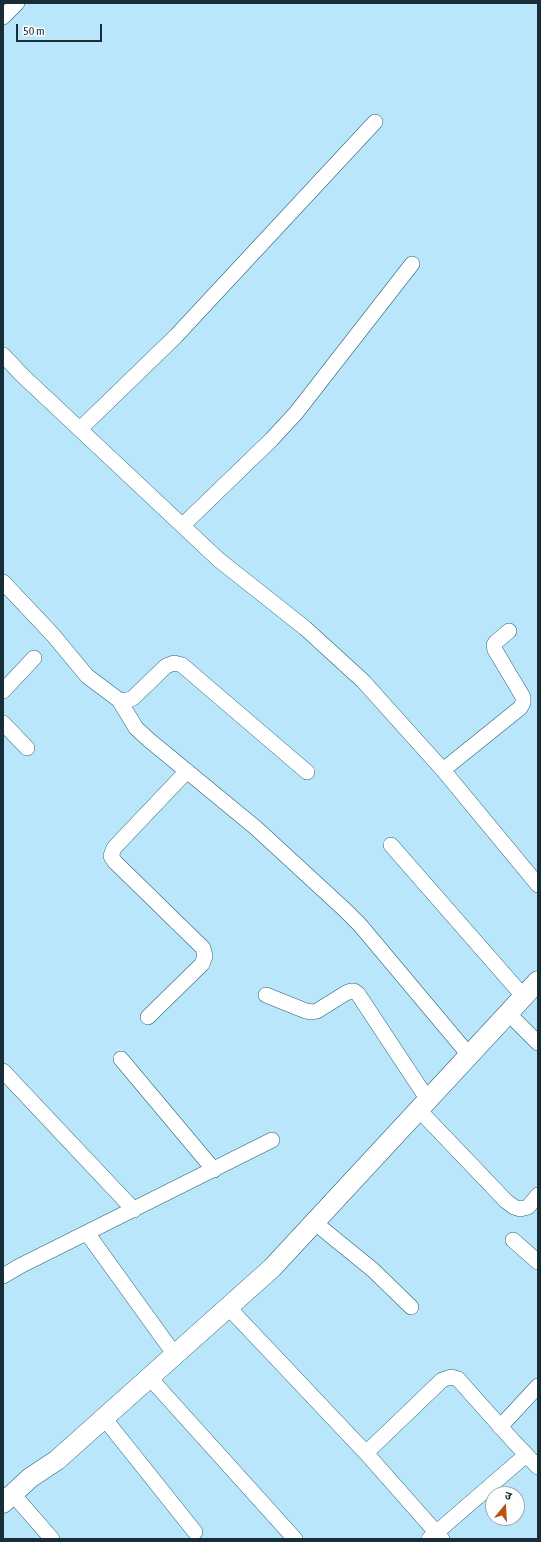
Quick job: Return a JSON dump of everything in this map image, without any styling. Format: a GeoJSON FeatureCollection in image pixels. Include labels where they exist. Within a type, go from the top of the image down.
{"type":"FeatureCollection","features":[{"type":"Feature","properties":{"kind":"main road"},"geometry":{"type":"LineString","coordinates":[[3,1514],[11,1502],[48,1474],[57,1460],[272,1268],[538,980]]}},
{"type":"Feature","properties":{"kind":"street"},"geometry":{"type":"LineString","coordinates":[[3,16],[17,3]]}},
{"type":"Feature","properties":{"kind":"street"},"geometry":{"type":"LineString","coordinates":[[80,429],[176,336],[375,122]]}},
{"type":"Feature","properties":{"kind":"street"},"geometry":{"type":"LineString","coordinates":[[183,525],[271,440],[296,413],[412,264]]}},
{"type":"Feature","properties":{"kind":"street"},"geometry":{"type":"LineString","coordinates":[[3,354],[23,376],[219,560],[305,628],[363,681],[443,770],[538,885]]}},
{"type":"Feature","properties":{"kind":"street"},"geometry":{"type":"LineString","coordinates":[[3,582],[53,635],[87,676],[119,700],[136,728],[256,828],[350,915],[469,1056]]}},
{"type":"Feature","properties":{"kind":"street"},"geometry":{"type":"LineString","coordinates":[[443,770],[520,708],[523,703],[523,697],[495,650],[494,645],[509,631]]}},
{"type":"Feature","properties":{"kind":"street"},"geometry":{"type":"LineString","coordinates":[[3,691],[34,658]]}},
{"type":"Feature","properties":{"kind":"street"},"geometry":{"type":"LineString","coordinates":[[119,700],[126,701],[133,698],[166,666],[174,663],[182,665],[307,772]]}},
{"type":"Feature","properties":{"kind":"street"},"geometry":{"type":"LineString","coordinates":[[3,723],[28,748]]}},
{"type":"Feature","properties":{"kind":"street"},"geometry":{"type":"LineString","coordinates":[[148,1017],[202,964],[205,956],[203,948],[115,862],[111,856],[114,848],[187,771]]}},
{"type":"Feature","properties":{"kind":"street"},"geometry":{"type":"LineString","coordinates":[[391,845],[524,996]]}},
{"type":"Feature","properties":{"kind":"street"},"geometry":{"type":"LineString","coordinates":[[266,995],[312,1012],[317,1011],[351,991],[358,994],[423,1105],[500,1196],[514,1208],[520,1209],[528,1207],[537,1200]]}},
{"type":"Feature","properties":{"kind":"street"},"geometry":{"type":"LineString","coordinates":[[508,1013],[538,1043]]}},
{"type":"Feature","properties":{"kind":"street"},"geometry":{"type":"LineString","coordinates":[[121,1059],[214,1170]]}},
{"type":"Feature","properties":{"kind":"street"},"geometry":{"type":"LineString","coordinates":[[3,1071],[134,1210]]}},
{"type":"Feature","properties":{"kind":"street"},"geometry":{"type":"LineString","coordinates":[[3,1276],[20,1266],[272,1140]]}},
{"type":"Feature","properties":{"kind":"street"},"geometry":{"type":"LineString","coordinates":[[314,1222],[373,1270],[411,1307]]}},
{"type":"Feature","properties":{"kind":"street"},"geometry":{"type":"LineString","coordinates":[[87,1233],[175,1355]]}},
{"type":"Feature","properties":{"kind":"street"},"geometry":{"type":"LineString","coordinates":[[514,1240],[538,1262]]}},
{"type":"Feature","properties":{"kind":"street"},"geometry":{"type":"LineString","coordinates":[[228,1307],[366,1453],[436,1537],[526,1455]]}},
{"type":"Feature","properties":{"kind":"street"},"geometry":{"type":"LineString","coordinates":[[149,1377],[295,1539]]}},
{"type":"Feature","properties":{"kind":"street"},"geometry":{"type":"LineString","coordinates":[[366,1453],[442,1380],[451,1377],[458,1379],[500,1427],[538,1467]]}},
{"type":"Feature","properties":{"kind":"street"},"geometry":{"type":"LineString","coordinates":[[500,1427],[538,1386]]}},
{"type":"Feature","properties":{"kind":"street"},"geometry":{"type":"LineString","coordinates":[[104,1418],[195,1532]]}},
{"type":"Feature","properties":{"kind":"street"},"geometry":{"type":"LineString","coordinates":[[11,1502],[52,1539]]}}]}
